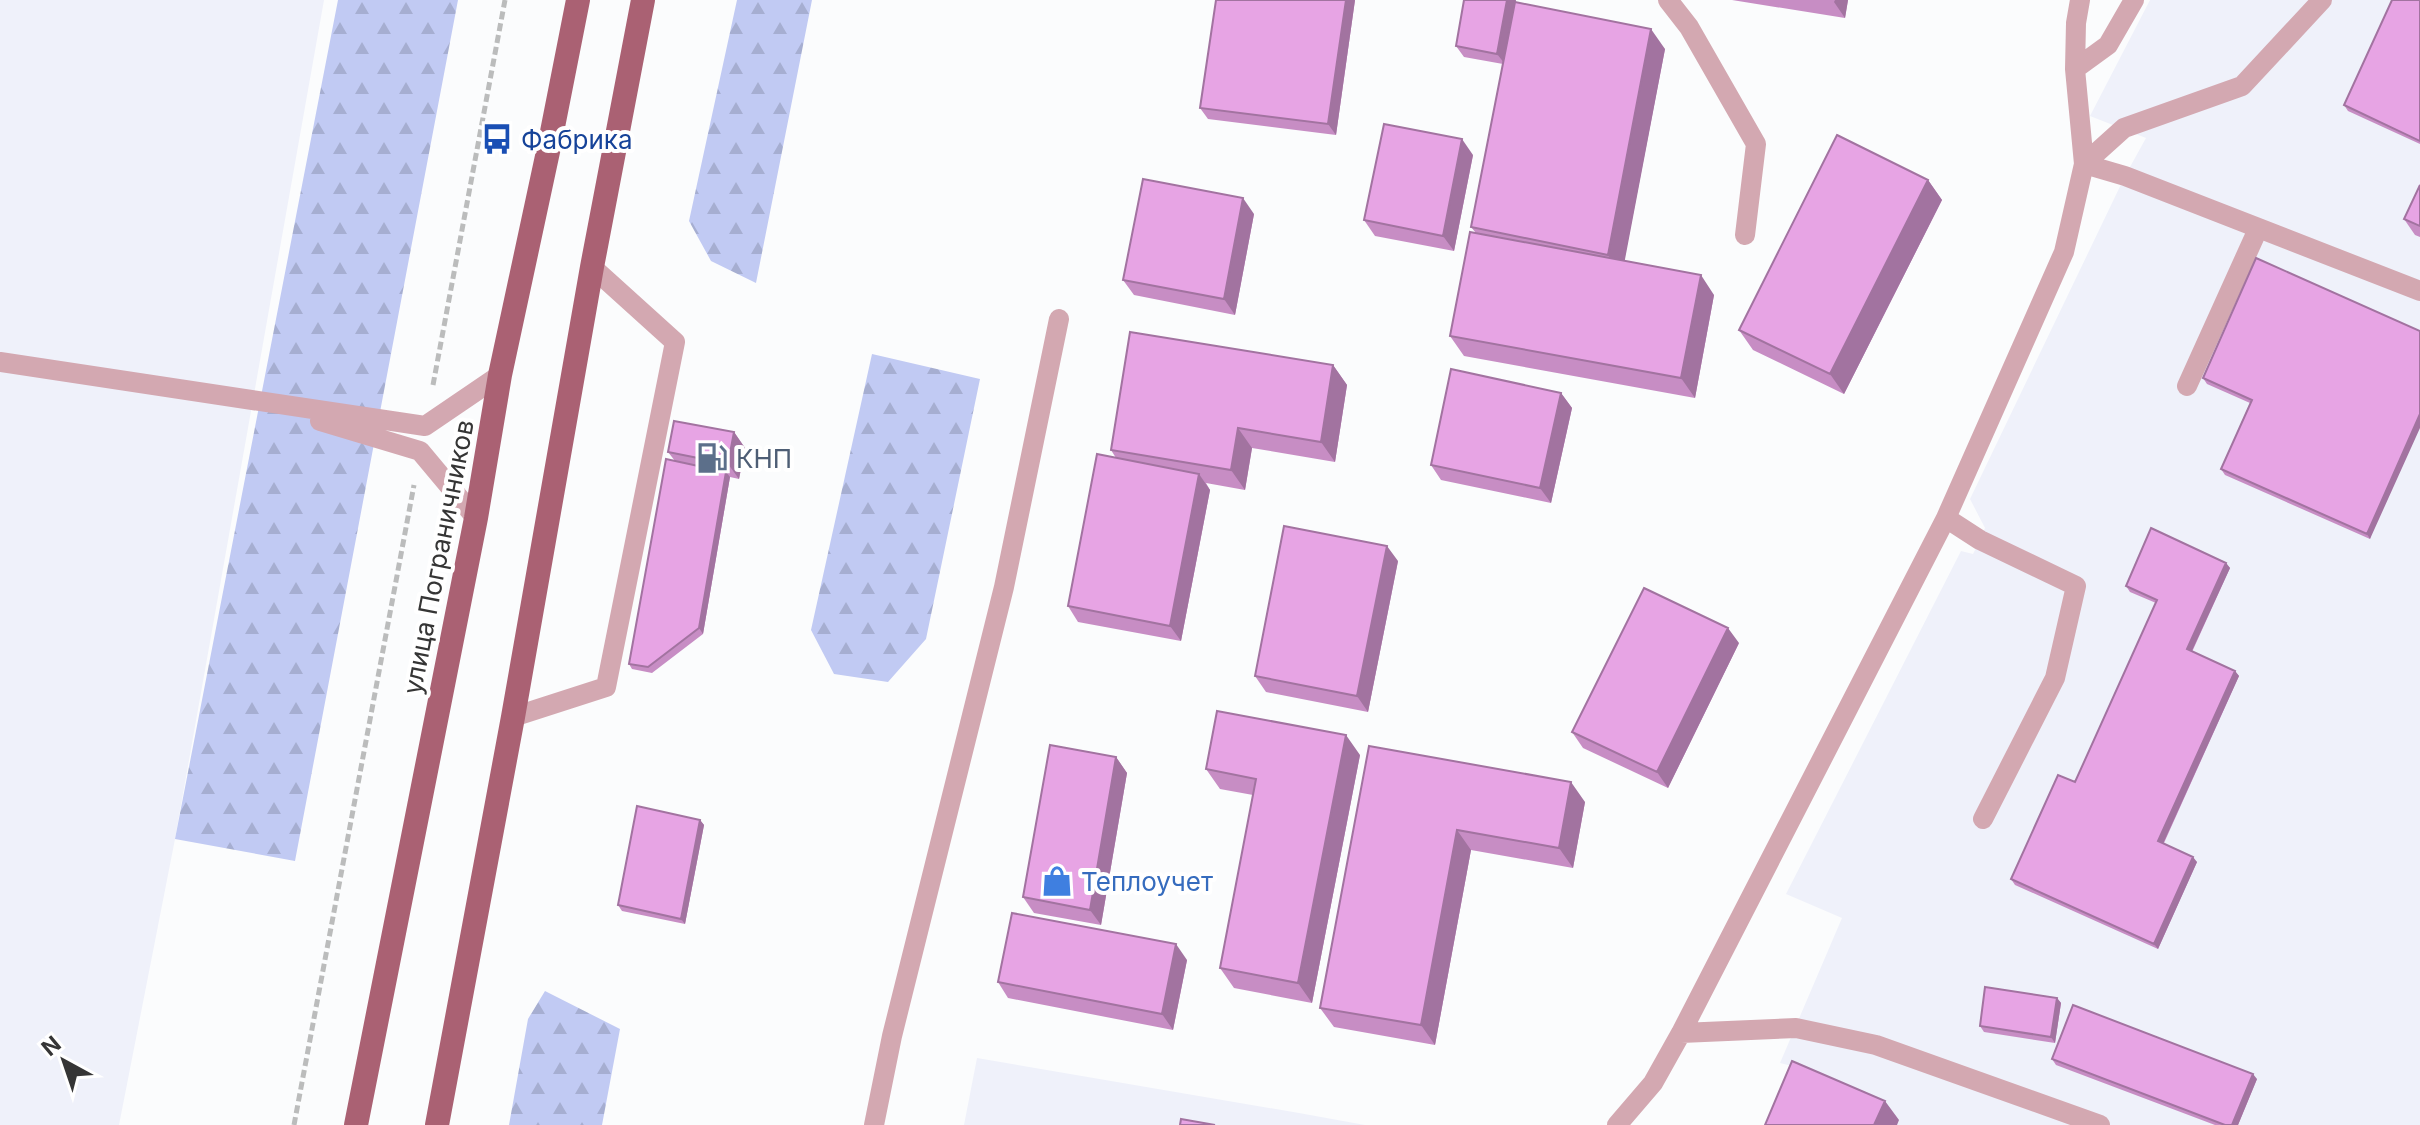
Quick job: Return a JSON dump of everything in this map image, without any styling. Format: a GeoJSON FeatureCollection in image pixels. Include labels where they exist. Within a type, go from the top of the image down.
{"type":"FeatureCollection","features":[{"type":"Feature","properties":{"kind":"main road","name":"улица Пограничников"},"geometry":{"type":"LineString","coordinates":[[356,1125],[476,518],[500,375],[578,0]]}},
{"type":"Feature","properties":{"kind":"main road"},"geometry":{"type":"LineString","coordinates":[[437,1125],[643,0]]}},
{"type":"Feature","properties":{"kind":"lane"},"geometry":{"type":"LineString","coordinates":[[1668,0],[1689,27],[1756,144],[1745,235]]}},
{"type":"Feature","properties":{"kind":"lane"},"geometry":{"type":"LineString","coordinates":[[1617,1125],[1653,1083],[1681,1033],[1946,518],[2064,252],[2084,164],[2075,69],[2080,0]]}},
{"type":"Feature","properties":{"kind":"lane"},"geometry":{"type":"LineString","coordinates":[[2075,69],[2108,45],[2134,0]]}},
{"type":"Feature","properties":{"kind":"lane"},"geometry":{"type":"LineString","coordinates":[[2084,164],[2124,128],[2242,86],[2322,0]]}},
{"type":"Feature","properties":{"kind":"lane"},"geometry":{"type":"LineString","coordinates":[[2084,164],[2125,176],[2420,291]]}},
{"type":"Feature","properties":{"kind":"lane"},"geometry":{"type":"LineString","coordinates":[[2187,386],[2258,229]]}},
{"type":"Feature","properties":{"kind":"lane"},"geometry":{"type":"LineString","coordinates":[[513,717],[606,687],[675,342],[592,267]]}},
{"type":"Feature","properties":{"kind":"lane"},"geometry":{"type":"LineString","coordinates":[[874,1125],[892,1036],[1004,587],[1059,319]]}},
{"type":"Feature","properties":{"kind":"lane"},"geometry":{"type":"LineString","coordinates":[[0,362],[425,426],[500,375]]}},
{"type":"Feature","properties":{"kind":"lane"},"geometry":{"type":"LineString","coordinates":[[253,401],[420,451],[476,518]]}},
{"type":"Feature","properties":{"kind":"lane"},"geometry":{"type":"LineString","coordinates":[[1946,518],[1980,540],[2076,586],[2055,678],[1983,819]]}},
{"type":"Feature","properties":{"kind":"lane"},"geometry":{"type":"LineString","coordinates":[[1681,1033],[1796,1028],[1876,1045],[2100,1125]]}},
{"type":"Feature","properties":{"kind":"path"},"geometry":{"type":"LineString","coordinates":[[425,426],[505,0]]}},
{"type":"Feature","properties":{"kind":"path"},"geometry":{"type":"LineString","coordinates":[[294,1125],[420,451]]}},
{"type":"Feature","properties":{"kind":"shaded area"},"geometry":{"type":"Polygon","coordinates":[[[0,0],[324,0],[175,839],[119,1125],[0,1125],[0,0]]]}},
{"type":"Feature","properties":{"kind":"shaded area"},"geometry":{"type":"Polygon","coordinates":[[[2150,0],[2420,0],[2420,1125],[1768,1125],[1792,1066],[1780,1063],[1842,918],[1786,894],[1961,551],[1973,554],[1980,540],[1985,528],[1970,499],[2146,138],[2090,116],[2150,0]]]}},
{"type":"Feature","properties":{"kind":"shaded area"},"geometry":{"type":"Polygon","coordinates":[[[977,1058],[1299,1113],[1365,1125],[964,1125],[977,1058]]]}},
{"type":"Feature","properties":{"kind":"green space"},"geometry":{"type":"Polygon","coordinates":[[[338,0],[458,0],[295,861],[175,839],[338,0]]]}},
{"type":"Feature","properties":{"kind":"green space"},"geometry":{"type":"Polygon","coordinates":[[[737,0],[812,0],[756,283],[711,261],[689,221],[737,0]]]}},
{"type":"Feature","properties":{"kind":"green space"},"geometry":{"type":"Polygon","coordinates":[[[872,354],[980,379],[926,639],[888,682],[834,674],[811,630],[872,354]]]}},
{"type":"Feature","properties":{"kind":"green space"},"geometry":{"type":"Polygon","coordinates":[[[545,991],[620,1029],[602,1125],[509,1125],[528,1019],[545,991]]]}},
{"type":"Feature","properties":{"kind":"building"},"geometry":{"type":"Polygon","coordinates":[[[1216,0],[1346,0],[1328,124],[1200,108],[1216,0]]]}},
{"type":"Feature","properties":{"kind":"building"},"geometry":{"type":"Polygon","coordinates":[[[1464,0],[1507,0],[1497,54],[1456,46],[1464,0]]]}},
{"type":"Feature","properties":{"kind":"building"},"geometry":{"type":"Polygon","coordinates":[[[2392,0],[2420,0],[2420,141],[2344,105],[2392,0]]]}},
{"type":"Feature","properties":{"kind":"building"},"geometry":{"type":"Polygon","coordinates":[[[1515,2],[1651,29],[1608,255],[1471,227],[1515,2]]]}},
{"type":"Feature","properties":{"kind":"building"},"geometry":{"type":"Polygon","coordinates":[[[1384,124],[1462,139],[1443,236],[1364,220],[1384,124]]]}},
{"type":"Feature","properties":{"kind":"building"},"geometry":{"type":"Polygon","coordinates":[[[1837,135],[1928,180],[1830,374],[1739,330],[1837,135]]]}},
{"type":"Feature","properties":{"kind":"building"},"geometry":{"type":"Polygon","coordinates":[[[1143,179],[1243,198],[1224,299],[1123,280],[1143,179]]]}},
{"type":"Feature","properties":{"kind":"building"},"geometry":{"type":"Polygon","coordinates":[[[2420,185],[2420,226],[2404,219],[2420,185]]]}},
{"type":"Feature","properties":{"kind":"building"},"geometry":{"type":"Polygon","coordinates":[[[1470,232],[1701,275],[1681,378],[1450,336],[1470,232]]]}},
{"type":"Feature","properties":{"kind":"building"},"geometry":{"type":"Polygon","coordinates":[[[2256,258],[2420,331],[2420,414],[2367,534],[2221,469],[2252,400],[2203,378],[2256,258]]]}},
{"type":"Feature","properties":{"kind":"building"},"geometry":{"type":"Polygon","coordinates":[[[1130,332],[1333,365],[1321,442],[1238,428],[1231,470],[1111,450],[1130,332]]]}},
{"type":"Feature","properties":{"kind":"building"},"geometry":{"type":"Polygon","coordinates":[[[1451,369],[1561,393],[1540,488],[1431,465],[1451,369]]]}},
{"type":"Feature","properties":{"kind":"building"},"geometry":{"type":"Polygon","coordinates":[[[674,421],[734,432],[728,464],[668,452],[674,421]]]}},
{"type":"Feature","properties":{"kind":"building"},"geometry":{"type":"Polygon","coordinates":[[[1097,454],[1199,474],[1170,626],[1068,606],[1097,454]]]}},
{"type":"Feature","properties":{"kind":"building"},"geometry":{"type":"Polygon","coordinates":[[[666,459],[726,472],[699,628],[648,667],[629,664],[666,459]]]}},
{"type":"Feature","properties":{"kind":"building"},"geometry":{"type":"Polygon","coordinates":[[[1284,526],[1387,546],[1357,696],[1255,676],[1284,526]]]}},
{"type":"Feature","properties":{"kind":"building"},"geometry":{"type":"Polygon","coordinates":[[[2151,528],[2226,563],[2187,649],[2235,671],[2158,841],[2193,857],[2154,944],[2011,879],[2058,775],[2075,782],[2157,600],[2126,586],[2151,528]]]}},
{"type":"Feature","properties":{"kind":"building"},"geometry":{"type":"Polygon","coordinates":[[[1644,588],[1728,628],[1657,772],[1572,732],[1644,588]]]}},
{"type":"Feature","properties":{"kind":"building"},"geometry":{"type":"Polygon","coordinates":[[[1217,711],[1346,735],[1298,983],[1220,968],[1256,779],[1206,769],[1217,711]]]}},
{"type":"Feature","properties":{"kind":"building"},"geometry":{"type":"Polygon","coordinates":[[[1050,745],[1116,757],[1090,910],[1023,897],[1050,745]]]}},
{"type":"Feature","properties":{"kind":"building"},"geometry":{"type":"Polygon","coordinates":[[[1369,746],[1571,782],[1559,848],[1457,830],[1421,1025],[1320,1008],[1369,746]]]}},
{"type":"Feature","properties":{"kind":"building"},"geometry":{"type":"Polygon","coordinates":[[[637,806],[700,820],[681,919],[618,905],[637,806]]]}},
{"type":"Feature","properties":{"kind":"building"},"geometry":{"type":"Polygon","coordinates":[[[1012,913],[1176,944],[1162,1014],[998,982],[1012,913]]]}},
{"type":"Feature","properties":{"kind":"building"},"geometry":{"type":"Polygon","coordinates":[[[1985,987],[2057,998],[2051,1037],[1980,1026],[1985,987]]]}},
{"type":"Feature","properties":{"kind":"building"},"geometry":{"type":"Polygon","coordinates":[[[2073,1005],[2253,1074],[2232,1125],[2225,1125],[2052,1059],[2073,1005]]]}},
{"type":"Feature","properties":{"kind":"building"},"geometry":{"type":"Polygon","coordinates":[[[1792,1061],[1885,1101],[1874,1125],[1765,1125],[1792,1061]]]}},
{"type":"Feature","properties":{"kind":"building"},"geometry":{"type":"Polygon","coordinates":[[[1181,1119],[1215,1125],[1180,1125],[1181,1119]]]}},
{"type":"Feature","properties":{"kind":"place","name":"Фабрика"},"geometry":{"type":"Point","coordinates":[497,139]}},
{"type":"Feature","properties":{"kind":"place","name":"КНП"},"geometry":{"type":"Point","coordinates":[712,458]}},
{"type":"Feature","properties":{"kind":"place","name":"Теплоучет"},"geometry":{"type":"Point","coordinates":[1057,881]}}]}
